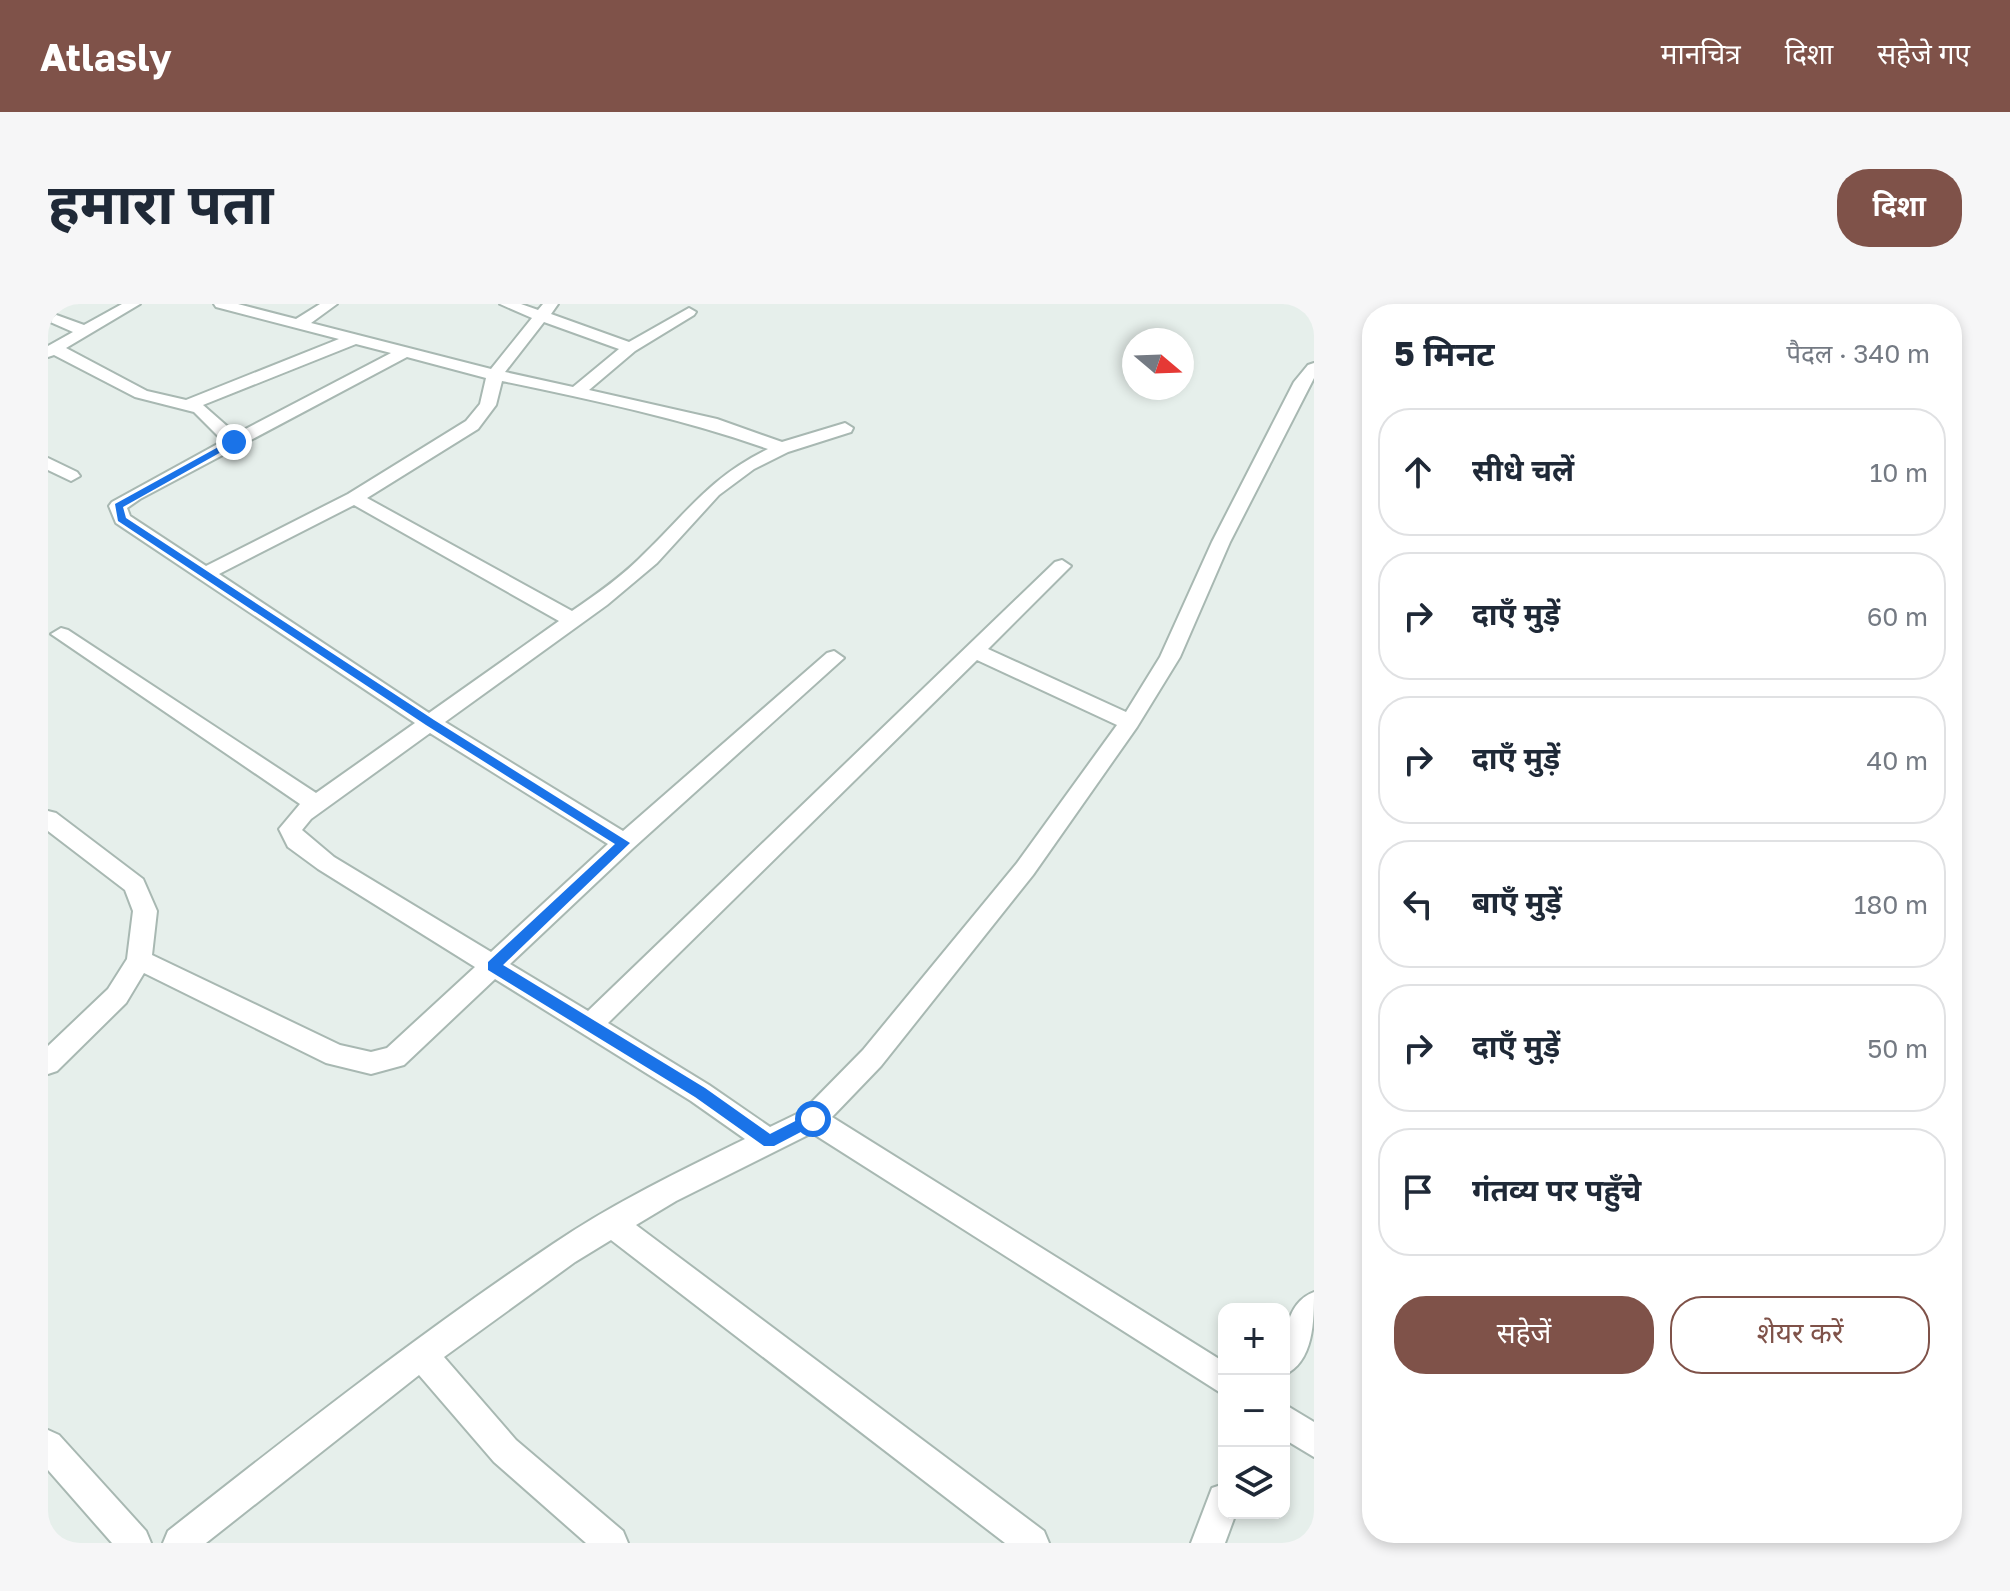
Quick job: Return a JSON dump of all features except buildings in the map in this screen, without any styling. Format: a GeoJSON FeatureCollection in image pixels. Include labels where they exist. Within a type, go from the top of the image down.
{"type":"FeatureCollection","features":[{"type":"Feature","properties":{"kind":"street"},"geometry":{"type":"LineString","coordinates":[[51,350],[133,304]]}},
{"type":"Feature","properties":{"kind":"street"},"geometry":{"type":"LineString","coordinates":[[221,304],[495,375],[711,423],[782,448]]}},
{"type":"Feature","properties":{"kind":"street"},"geometry":{"type":"LineString","coordinates":[[299,324],[330,304]]}},
{"type":"Feature","properties":{"kind":"street"},"geometry":{"type":"LineString","coordinates":[[507,304],[546,310],[630,348]]}},
{"type":"Feature","properties":{"kind":"street"},"geometry":{"type":"LineString","coordinates":[[205,574],[354,498],[472,425],[488,405],[495,375],[546,310]]}},
{"type":"Feature","properties":{"kind":"street"},"geometry":{"type":"LineString","coordinates":[[576,392],[630,348],[689,312]]}},
{"type":"Feature","properties":{"kind":"street"},"geometry":{"type":"LineString","coordinates":[[48,316],[87,332]]}},
{"type":"Feature","properties":{"kind":"street"},"geometry":{"type":"LineString","coordinates":[[189,405],[356,338]]}},
{"type":"Feature","properties":{"kind":"street"},"geometry":{"type":"LineString","coordinates":[[51,350],[141,394],[189,405],[210,416],[234,442]]}},
{"type":"Feature","properties":{"kind":"street"},"geometry":{"type":"LineString","coordinates":[[406,351],[118,506],[122,519],[430,723],[624,843]]}},
{"type":"Feature","properties":{"kind":"street"},"geometry":{"type":"LineString","coordinates":[[180,1543],[360,1399],[565,1252],[666,1192],[813,1119],[872,1058],[1025,869],[1130,722],[1170,657],[1228,528],[1302,382],[1314,368]]}},
{"type":"Feature","properties":{"kind":"street"},"geometry":{"type":"LineString","coordinates":[[769,1141],[700,1093],[326,863],[296,841],[290,829],[303,813],[573,620],[650,559],[713,491],[748,465],[782,448],[845,428]]}},
{"type":"Feature","properties":{"kind":"street"},"geometry":{"type":"LineString","coordinates":[[48,463],[71,476]]}},
{"type":"Feature","properties":{"kind":"street"},"geometry":{"type":"LineString","coordinates":[[354,498],[573,620]]}},
{"type":"Feature","properties":{"kind":"street"},"geometry":{"type":"LineString","coordinates":[[590,1025],[1062,566]]}},
{"type":"Feature","properties":{"kind":"street"},"geometry":{"type":"LineString","coordinates":[[61,634],[317,804]]}},
{"type":"Feature","properties":{"kind":"street"},"geometry":{"type":"LineString","coordinates":[[975,651],[1130,722]]}},
{"type":"Feature","properties":{"kind":"street"},"geometry":{"type":"LineString","coordinates":[[139,960],[335,1055],[371,1063],[395,1057],[624,843],[834,658]]}},
{"type":"Feature","properties":{"kind":"street"},"geometry":{"type":"LineString","coordinates":[[48,819],[135,885],[145,911],[139,960],[117,996],[48,1063]]}},
{"type":"Feature","properties":{"kind":"street"},"geometry":{"type":"LineString","coordinates":[[813,1119],[1218,1376]]}},
{"type":"Feature","properties":{"kind":"street"},"geometry":{"type":"LineString","coordinates":[[612,1224],[1032,1543]]}},
{"type":"Feature","properties":{"kind":"street"},"geometry":{"type":"LineString","coordinates":[[1290,1349],[1314,1306]]}},
{"type":"Feature","properties":{"kind":"street"},"geometry":{"type":"LineString","coordinates":[[422,1355],[505,1451],[611,1543]]}},
{"type":"Feature","properties":{"kind":"street"},"geometry":{"type":"LineString","coordinates":[[1290,1424],[1314,1441]]}},
{"type":"Feature","properties":{"kind":"street"},"geometry":{"type":"LineString","coordinates":[[48,1446],[134,1543]]}},
{"type":"Feature","properties":{"kind":"street"},"geometry":{"type":"LineString","coordinates":[[1208,1543],[1218,1516]]}},
{"type":"Feature","properties":{"kind":"route"},"geometry":{"type":"LineString","coordinates":[[234,442],[118,506],[122,519],[430,723],[624,843],[493,966],[700,1093],[769,1141],[813,1119]]}}]}
